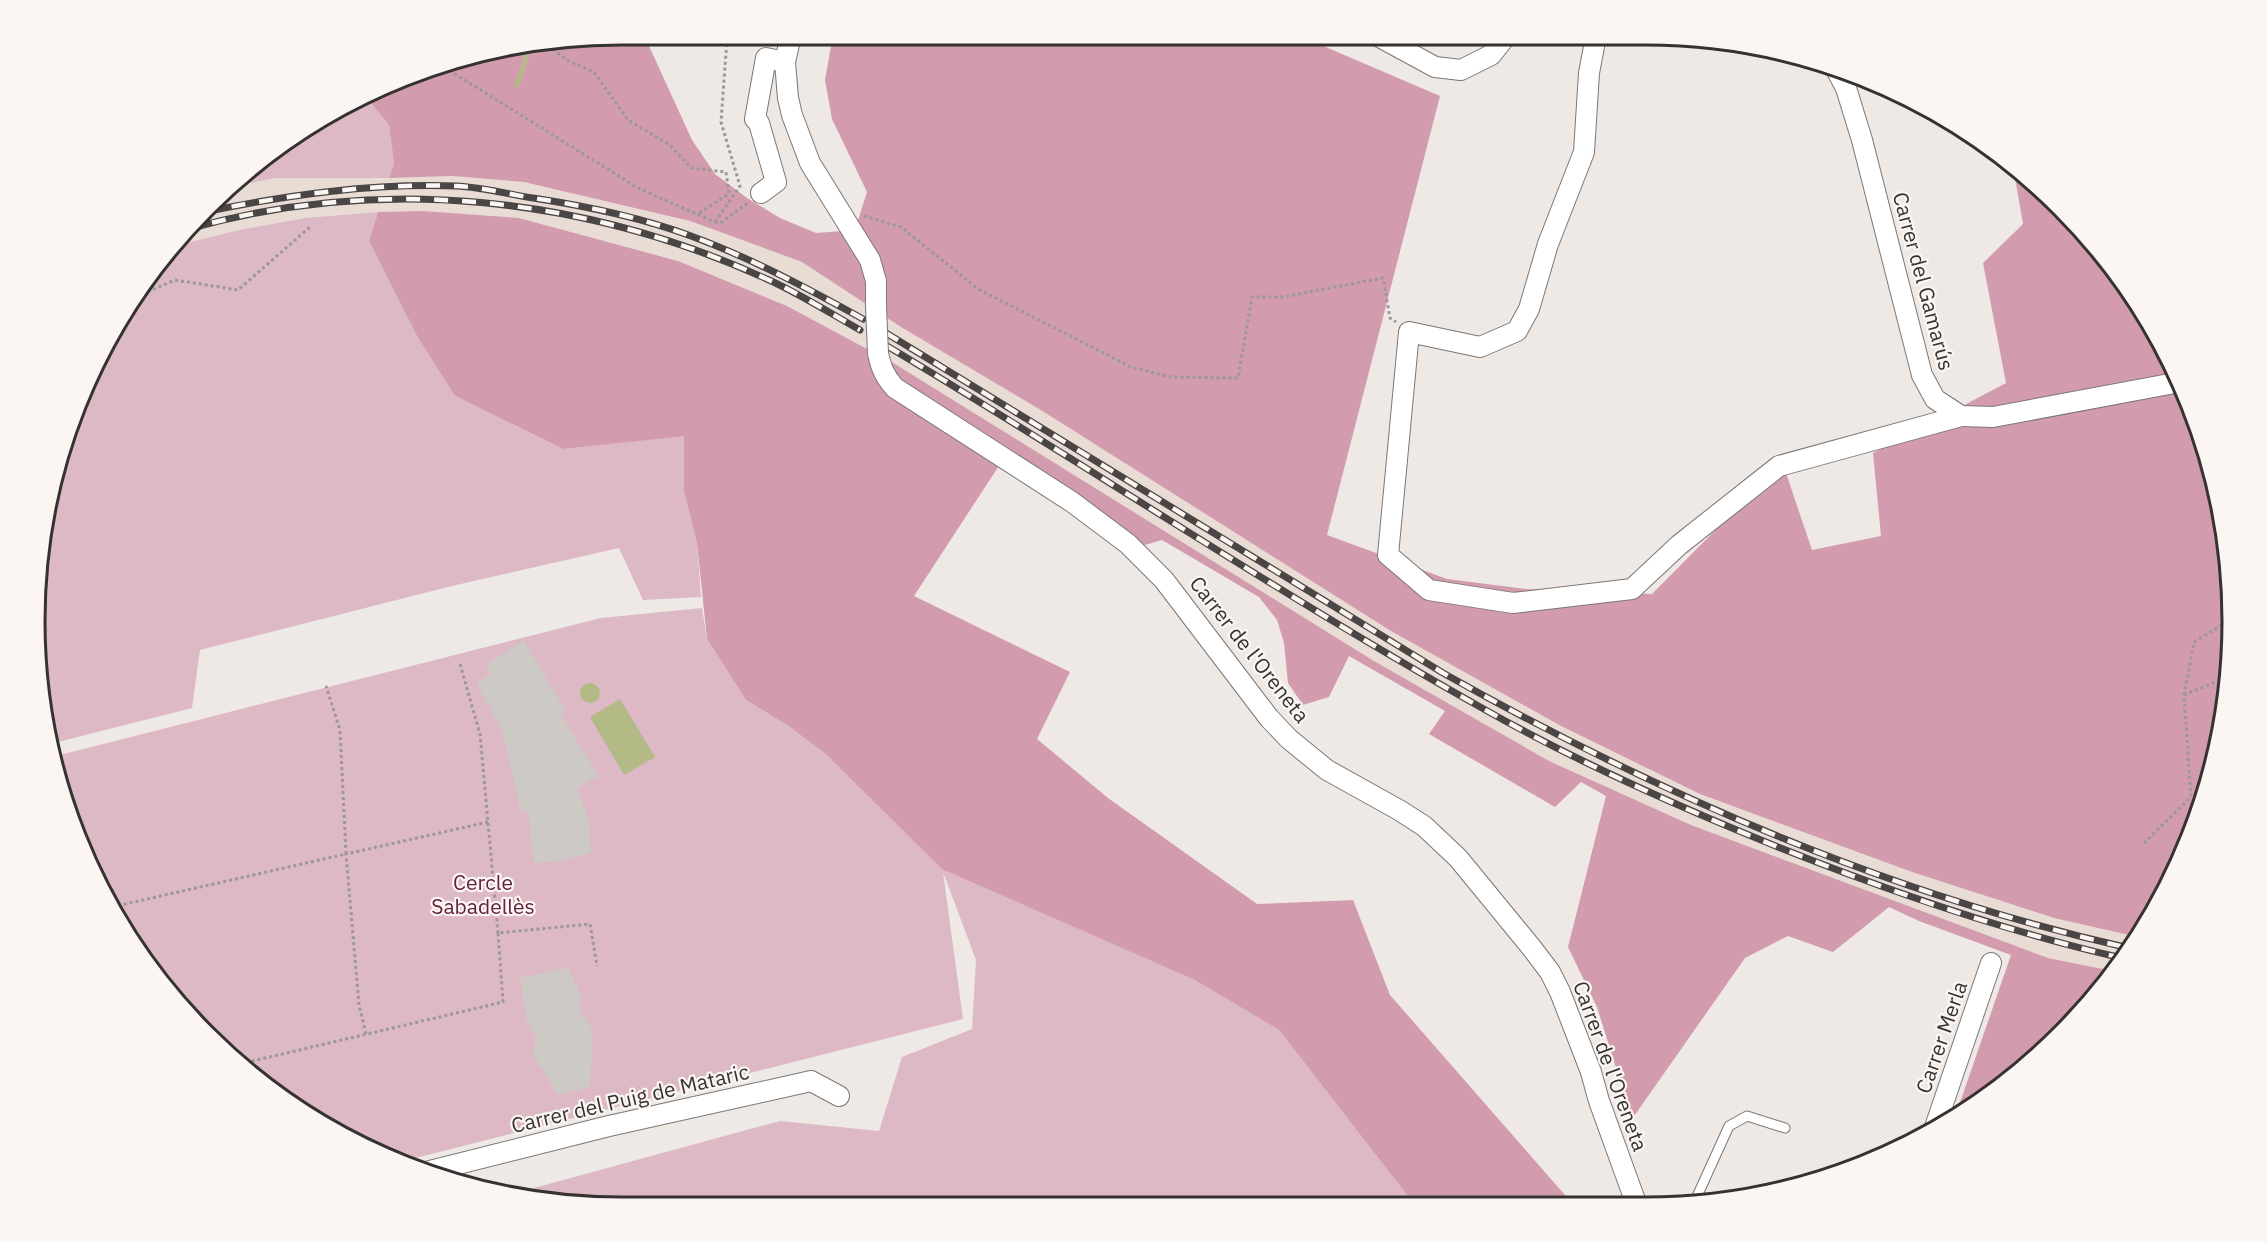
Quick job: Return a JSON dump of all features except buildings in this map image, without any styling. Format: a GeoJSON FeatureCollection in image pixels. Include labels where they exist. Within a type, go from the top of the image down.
{"type":"FeatureCollection","features":[{"type":"Feature","properties":{"kind":"street"},"geometry":{"type":"LineString","coordinates":[[789,45],[785,62],[788,98],[801,143],[810,163],[840,210]]}},
{"type":"Feature","properties":{"kind":"street"},"geometry":{"type":"LineString","coordinates":[[1394,45],[1435,67],[1461,70],[1491,55],[1499,45]]}},
{"type":"Feature","properties":{"kind":"street"},"geometry":{"type":"LineString","coordinates":[[1594,45],[1589,73],[1584,152],[1548,244],[1529,309],[1517,331],[1479,347],[1409,332],[1388,555],[1429,590],[1513,603],[1632,589],[1679,545],[1779,466],[1961,416],[1993,417],[2171,384]]}},
{"type":"Feature","properties":{"kind":"street"},"geometry":{"type":"LineString","coordinates":[[761,193],[776,182],[759,123],[755,119],[766,58],[785,62]]}},
{"type":"Feature","properties":{"kind":"street","name":"Carrer del Gamarús"},"geometry":{"type":"LineString","coordinates":[[1842,80],[1862,140],[1922,375],[1935,399],[1961,416]]}},
{"type":"Feature","properties":{"kind":"street","name":"Carrer de l'Oreneta"},"geometry":{"type":"LineString","coordinates":[[840,210],[874,269],[878,353],[881,368],[887,379],[896,388],[1072,502],[1128,544],[1164,580],[1269,718],[1289,739],[1334,774],[1424,826],[1458,858],[1531,947],[1550,972],[1560,992],[1591,1072],[1599,1101],[1634,1197]]}},
{"type":"Feature","properties":{"kind":"street","name":"Carrer Merla"},"geometry":{"type":"LineString","coordinates":[[1938,1117],[1991,963]]}},
{"type":"Feature","properties":{"kind":"street","name":"Carrer del Puig de Mataric"},"geometry":{"type":"LineString","coordinates":[[442,1168],[609,1126],[811,1081],[839,1096]]}},
{"type":"Feature","properties":{"kind":"lane"},"geometry":{"type":"LineString","coordinates":[[1698,1195],[1729,1126],[1747,1116],[1785,1128]]}},
{"type":"Feature","properties":{"kind":"path"},"geometry":{"type":"LineString","coordinates":[[715,222],[740,186],[721,122],[727,45]]}},
{"type":"Feature","properties":{"kind":"path"},"geometry":{"type":"LineString","coordinates":[[553,49],[570,62],[594,72],[628,120],[670,145],[691,168],[726,172],[729,194],[697,214]]}},
{"type":"Feature","properties":{"kind":"path"},"geometry":{"type":"LineString","coordinates":[[451,71],[638,188],[715,222],[722,222],[761,193]]}},
{"type":"Feature","properties":{"kind":"path"},"geometry":{"type":"LineString","coordinates":[[840,210],[901,226],[978,289],[1131,367],[1171,377],[1238,378],[1252,297],[1282,297],[1383,278],[1390,318],[1409,332]]}},
{"type":"Feature","properties":{"kind":"path"},"geometry":{"type":"LineString","coordinates":[[149,291],[175,280],[237,290],[310,227]]}},
{"type":"Feature","properties":{"kind":"path"},"geometry":{"type":"LineString","coordinates":[[2144,843],[2192,797],[2184,695],[2194,642],[2222,625]]}},
{"type":"Feature","properties":{"kind":"path"},"geometry":{"type":"LineString","coordinates":[[250,1062],[503,1002],[480,734],[460,664]]}},
{"type":"Feature","properties":{"kind":"path"},"geometry":{"type":"LineString","coordinates":[[2184,695],[2219,681]]}},
{"type":"Feature","properties":{"kind":"path"},"geometry":{"type":"LineString","coordinates":[[326,687],[340,730],[346,854],[359,1005],[366,1034]]}},
{"type":"Feature","properties":{"kind":"path"},"geometry":{"type":"LineString","coordinates":[[120,905],[488,822]]}},
{"type":"Feature","properties":{"kind":"path"},"geometry":{"type":"LineString","coordinates":[[498,933],[590,924],[597,966]]}},
{"type":"Feature","properties":{"kind":"shaded area"},"geometry":{"type":"Polygon","coordinates":[[[649,45],[692,140],[715,174],[747,198],[780,218],[816,233],[855,230],[867,192],[832,119],[825,80],[831,45],[1321,45],[1440,96],[1327,535],[1447,579],[1526,589],[1652,594],[1779,466],[1786,473],[1812,550],[1881,536],[1873,453],[2006,383],[1983,263],[2023,224],[2015,179],[2079,241],[2125,301],[2163,366],[2191,436],[2202,472],[2211,509],[2221,583],[2221,659],[2211,733],[2191,806],[2178,841],[2163,876],[2129,935],[2054,918],[1912,872],[1700,794],[1561,726],[1391,631],[1044,412],[901,327],[802,262],[690,221],[524,182],[452,176],[389,178],[394,164],[389,125],[370,102],[436,76],[509,56],[546,50],[583,46],[649,45]]]}},
{"type":"Feature","properties":{"kind":"shaded area"},"geometry":{"type":"Polygon","coordinates":[[[452,176],[524,182],[690,221],[802,262],[901,327],[1044,412],[1391,631],[1561,726],[1700,794],[1912,872],[2054,918],[2129,935],[2105,969],[2048,958],[1691,825],[1549,761],[1374,661],[895,364],[787,306],[678,261],[519,218],[423,211],[374,212],[305,218],[239,230],[186,243],[246,184],[276,178],[452,176]]]}},
{"type":"Feature","properties":{"kind":"shaded area"},"geometry":{"type":"Polygon","coordinates":[[[423,211],[519,218],[678,261],[787,306],[895,364],[1374,661],[1549,761],[1691,825],[2048,958],[2105,969],[2079,1001],[2026,1054],[1959,1104],[2011,955],[1919,921],[1889,907],[1833,952],[1788,936],[1745,958],[1632,1119],[1597,1007],[1568,947],[1606,796],[1581,782],[1555,807],[1429,734],[1445,711],[1349,656],[1329,697],[1303,705],[1288,683],[1284,643],[1277,620],[1259,597],[1162,540],[1145,545],[1050,475],[1008,452],[914,596],[1070,672],[1037,739],[1108,798],[1257,904],[1353,900],[1390,995],[1567,1197],[1409,1197],[1279,1030],[1193,979],[942,869],[828,756],[790,727],[746,700],[707,639],[697,543],[684,491],[684,436],[563,449],[455,396],[418,338],[369,241],[378,212],[423,211]]]}},
{"type":"Feature","properties":{"kind":"shaded area"},"geometry":{"type":"Polygon","coordinates":[[[590,683],[597,686],[600,693],[597,700],[590,703],[583,700],[580,693],[583,686],[590,683]]]}},
{"type":"Feature","properties":{"kind":"shaded area"},"geometry":{"type":"Polygon","coordinates":[[[620,699],[655,757],[624,775],[590,717],[620,699]]]}},
{"type":"Feature","properties":{"kind":"green space"},"geometry":{"type":"Polygon","coordinates":[[[370,102],[389,125],[394,164],[389,178],[276,178],[246,184],[301,142],[370,102]]]}},
{"type":"Feature","properties":{"kind":"green space"},"geometry":{"type":"Polygon","coordinates":[[[378,212],[369,241],[418,338],[455,396],[563,449],[684,435],[684,491],[697,543],[701,597],[643,600],[619,548],[452,586],[200,650],[192,708],[58,742],[46,659],[46,583],[50,546],[65,472],[76,436],[104,366],[142,301],[186,243],[239,230],[305,218],[378,212]]]}},
{"type":"Feature","properties":{"kind":"green space","name":"Cercle Sabadellès"},"geometry":{"type":"Polygon","coordinates":[[[702,608],[707,639],[746,700],[790,727],[828,756],[1279,1030],[1409,1197],[621,1197],[583,1196],[529,1189],[780,1121],[879,1131],[902,1057],[972,1029],[976,960],[943,872],[963,1019],[415,1158],[366,1138],[333,1120],[270,1078],[241,1054],[188,1001],[142,941],[104,876],[76,806],[61,755],[601,618],[702,608]]]}},
{"type":"Feature","properties":{"kind":"waterway"},"geometry":{"type":"LineString","coordinates":[[517,85],[528,53]]}},
{"type":"Feature","properties":{"kind":"railway"},"geometry":{"type":"LineString","coordinates":[[219,209],[267,200],[361,188],[456,186],[485,189],[593,209],[672,229],[757,264],[863,319]]}},
{"type":"Feature","properties":{"kind":"railway"},"geometry":{"type":"LineString","coordinates":[[203,226],[258,213],[332,202],[407,199],[481,202],[555,212],[628,229],[699,251],[781,285],[860,330]]}},
{"type":"Feature","properties":{"kind":"railway"},"geometry":{"type":"LineString","coordinates":[[886,333],[1443,673],[1607,759],[1776,836],[1863,869],[2039,926],[2121,946]]}},
{"type":"Feature","properties":{"kind":"railway"},"geometry":{"type":"LineString","coordinates":[[887,346],[1407,665],[1518,728],[1591,765],[1740,831],[1863,880],[1991,923],[2114,956]]}}]}
